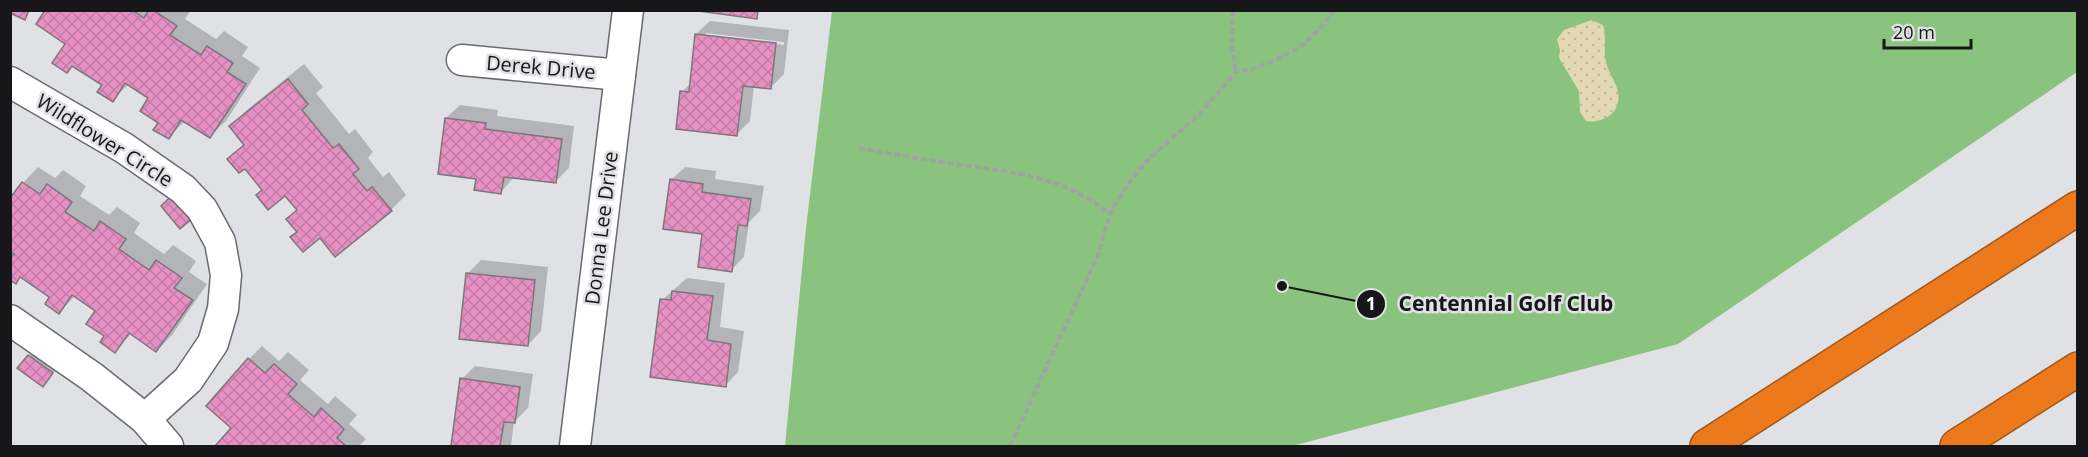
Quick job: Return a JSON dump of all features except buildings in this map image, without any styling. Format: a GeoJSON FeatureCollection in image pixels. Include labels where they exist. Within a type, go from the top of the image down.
{"type":"FeatureCollection","features":[{"type":"Feature","properties":{"kind":"highway"},"geometry":{"type":"LineString","coordinates":[[1707,447],[2078,208]]}},
{"type":"Feature","properties":{"kind":"highway"},"geometry":{"type":"LineString","coordinates":[[1957,447],[2078,369]]}},
{"type":"Feature","properties":{"kind":"street","name":"Donna Lee Drive"},"geometry":{"type":"LineString","coordinates":[[575,447],[628,10]]}},
{"type":"Feature","properties":{"kind":"street","name":"Derek Drive"},"geometry":{"type":"LineString","coordinates":[[462,60],[620,75]]}},
{"type":"Feature","properties":{"kind":"street","name":"Wildflower Circle"},"geometry":{"type":"LineString","coordinates":[[10,82],[124,148],[183,189],[202,208],[220,242],[226,275],[223,309],[213,343],[188,380],[145,419]]}},
{"type":"Feature","properties":{"kind":"street"},"geometry":{"type":"LineString","coordinates":[[10,320],[92,376],[145,419],[168,447]]}},
{"type":"Feature","properties":{"kind":"path"},"geometry":{"type":"LineString","coordinates":[[1233,10],[1232,47],[1236,72]]}},
{"type":"Feature","properties":{"kind":"path"},"geometry":{"type":"LineString","coordinates":[[1010,447],[1098,254],[1110,214],[1123,191],[1146,162],[1198,115],[1236,72],[1276,60],[1303,45],[1325,23],[1333,10]]}},
{"type":"Feature","properties":{"kind":"path"},"geometry":{"type":"LineString","coordinates":[[859,148],[1046,179],[1095,202],[1110,214]]}},
{"type":"Feature","properties":{"kind":"green space"},"geometry":{"type":"Polygon","coordinates":[[[832,11],[2077,11],[2077,72],[1678,344],[1292,446],[785,446],[806,228],[832,11]]]}},
{"type":"Feature","properties":{"kind":"sand"},"geometry":{"type":"Polygon","coordinates":[[[1592,20],[1603,25],[1606,62],[1617,88],[1618,103],[1612,114],[1606,118],[1586,121],[1580,112],[1579,91],[1559,58],[1560,50],[1557,39],[1564,30],[1592,20]]]}},
{"type":"Feature","properties":{"kind":"place","name":"Centennial Golf Club"},"geometry":{"type":"Point","coordinates":[1282,286]}}]}
